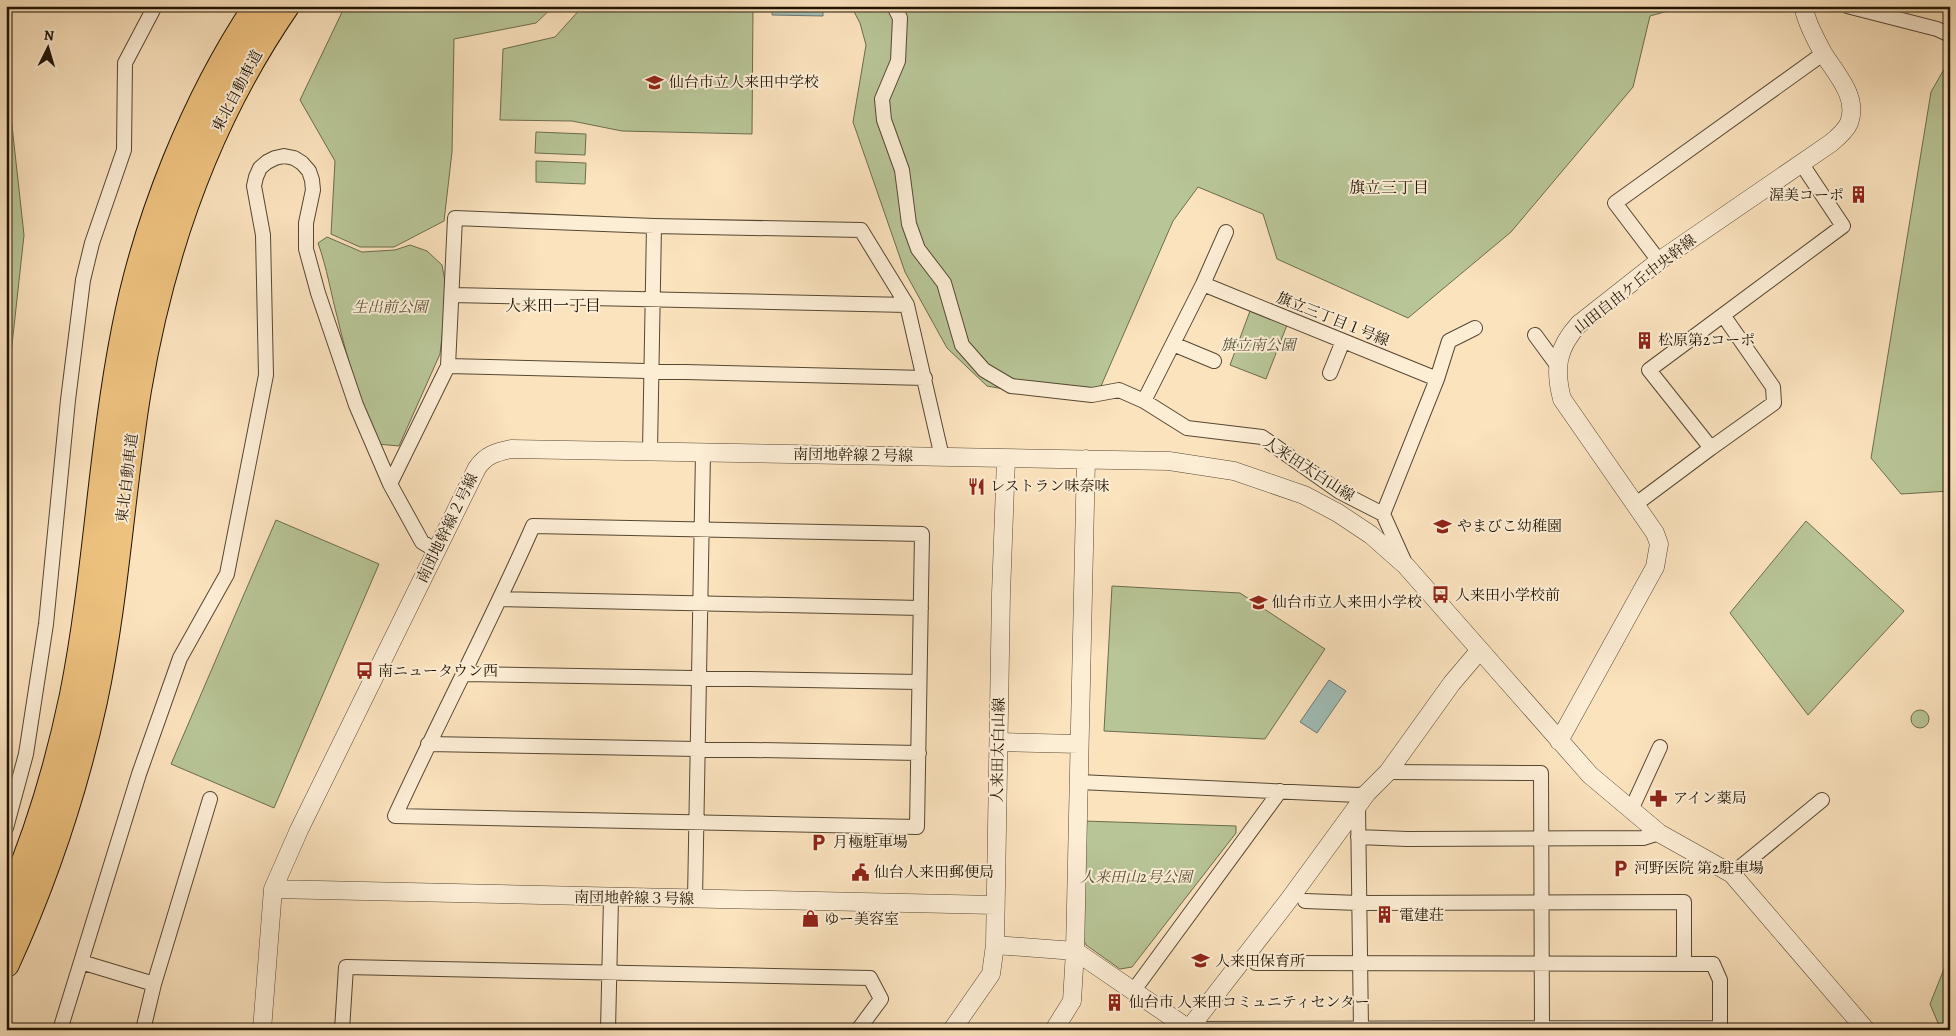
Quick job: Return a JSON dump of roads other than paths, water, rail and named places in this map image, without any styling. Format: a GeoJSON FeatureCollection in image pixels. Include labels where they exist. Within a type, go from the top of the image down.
{"type":"FeatureCollection","features":[{"type":"Feature","properties":{"kind":"highway","name":"東北自動車道"},"geometry":{"type":"LineString","coordinates":[[6,907],[55,767],[73,695],[86,618],[115,390],[125,328],[140,269],[155,218],[177,160],[223,62],[257,6]]}},
{"type":"Feature","properties":{"kind":"highway","name":"東北自動車道"},"geometry":{"type":"LineString","coordinates":[[6,964],[34,902],[58,836],[78,768],[94,699],[108,619],[138,391],[162,276],[195,177],[218,124],[245,71],[286,6]]}},
{"type":"Feature","properties":{"kind":"street"},"geometry":{"type":"LineString","coordinates":[[6,828],[26,754],[46,624],[68,400],[83,280],[92,243],[124,150],[125,64],[155,6]]}},
{"type":"Feature","properties":{"kind":"street","name":"人来田太白山線"},"geometry":{"type":"LineString","coordinates":[[894,6],[900,18],[898,62],[882,99],[884,120],[902,170],[909,224],[918,249],[944,283],[962,345],[984,370],[1011,386],[1092,395],[1119,390],[1144,401],[1186,428],[1262,438],[1340,492],[1383,514]]}},
{"type":"Feature","properties":{"kind":"street","name":"山田自由ケ丘中央幹線"},"geometry":{"type":"LineString","coordinates":[[1559,741],[1655,567],[1659,544],[1655,534],[1636,504],[1562,399],[1558,383],[1557,365],[1561,351],[1569,335],[1579,324],[1659,261],[1831,143],[1849,125],[1852,109],[1848,93],[1805,17],[1803,6]]}},
{"type":"Feature","properties":{"kind":"street"},"geometry":{"type":"LineString","coordinates":[[1847,6],[1872,9],[1937,29],[1950,35]]}},
{"type":"Feature","properties":{"kind":"street"},"geometry":{"type":"LineString","coordinates":[[1659,261],[1616,203],[1824,53]]}},
{"type":"Feature","properties":{"kind":"street"},"geometry":{"type":"LineString","coordinates":[[60,1030],[139,774],[180,658],[227,574],[266,375],[263,235],[254,186],[260,168],[266,162],[275,158],[284,156],[294,158],[309,171],[313,190],[306,223],[306,249],[318,293],[356,405],[390,484],[422,542],[435,550]]}},
{"type":"Feature","properties":{"kind":"street"},"geometry":{"type":"LineString","coordinates":[[1711,448],[1649,370],[1843,226],[1801,163]]}},
{"type":"Feature","properties":{"kind":"street"},"geometry":{"type":"LineString","coordinates":[[390,484],[448,366],[455,218],[654,226],[861,230],[907,305],[942,456]]}},
{"type":"Feature","properties":{"kind":"street"},"geometry":{"type":"LineString","coordinates":[[650,451],[654,226]]}},
{"type":"Feature","properties":{"kind":"street"},"geometry":{"type":"LineString","coordinates":[[1144,401],[1203,284],[1226,232]]}},
{"type":"Feature","properties":{"kind":"street","name":"旗立三丁目１号線"},"geometry":{"type":"LineString","coordinates":[[1203,284],[1437,379]]}},
{"type":"Feature","properties":{"kind":"street"},"geometry":{"type":"LineString","coordinates":[[452,295],[907,305]]}},
{"type":"Feature","properties":{"kind":"street"},"geometry":{"type":"LineString","coordinates":[[1636,504],[1774,403],[1773,387],[1723,315]]}},
{"type":"Feature","properties":{"kind":"street"},"geometry":{"type":"LineString","coordinates":[[1406,566],[1383,514],[1437,379],[1449,341],[1475,328]]}},
{"type":"Feature","properties":{"kind":"street"},"geometry":{"type":"LineString","coordinates":[[1535,335],[1557,365]]}},
{"type":"Feature","properties":{"kind":"street"},"geometry":{"type":"LineString","coordinates":[[1330,373],[1343,341]]}},
{"type":"Feature","properties":{"kind":"street"},"geometry":{"type":"LineString","coordinates":[[1173,344],[1214,361]]}},
{"type":"Feature","properties":{"kind":"street"},"geometry":{"type":"LineString","coordinates":[[448,366],[925,378]]}},
{"type":"Feature","properties":{"kind":"street","name":"南団地幹線２号線"},"geometry":{"type":"LineString","coordinates":[[262,1030],[273,889],[296,835],[477,468],[483,459],[495,452],[511,449],[1169,461],[1243,474],[1304,495],[1338,513],[1371,535],[1406,566],[1590,774],[1659,834],[1732,874]]}},
{"type":"Feature","properties":{"kind":"street"},"geometry":{"type":"LineString","coordinates":[[695,899],[703,453]]}},
{"type":"Feature","properties":{"kind":"street","name":"人来田太白山線"},"geometry":{"type":"LineString","coordinates":[[952,1030],[991,974],[995,945],[1001,594],[1006,459]]}},
{"type":"Feature","properties":{"kind":"street"},"geometry":{"type":"LineString","coordinates":[[1054,1030],[1072,1001],[1075,950],[1086,459]]}},
{"type":"Feature","properties":{"kind":"street"},"geometry":{"type":"LineString","coordinates":[[533,526],[922,534],[917,827],[395,816],[428,744],[501,599],[533,526]]}},
{"type":"Feature","properties":{"kind":"street"},"geometry":{"type":"LineString","coordinates":[[501,599],[921,608]]}},
{"type":"Feature","properties":{"kind":"street"},"geometry":{"type":"LineString","coordinates":[[1188,1029],[1288,901],[1363,800],[1388,772],[1452,683],[1480,650]]}},
{"type":"Feature","properties":{"kind":"street"},"geometry":{"type":"LineString","coordinates":[[464,674],[919,682]]}},
{"type":"Feature","properties":{"kind":"street"},"geometry":{"type":"LineString","coordinates":[[999,742],[1079,744]]}},
{"type":"Feature","properties":{"kind":"street"},"geometry":{"type":"LineString","coordinates":[[428,744],[919,753]]}},
{"type":"Feature","properties":{"kind":"street"},"geometry":{"type":"LineString","coordinates":[[1631,810],[1660,747]]}},
{"type":"Feature","properties":{"kind":"street"},"geometry":{"type":"LineString","coordinates":[[1388,772],[1541,773],[1542,1029]]}},
{"type":"Feature","properties":{"kind":"street"},"geometry":{"type":"LineString","coordinates":[[1079,782],[1358,795],[1363,800]]}},
{"type":"Feature","properties":{"kind":"street"},"geometry":{"type":"LineString","coordinates":[[1134,990],[1280,792]]}},
{"type":"Feature","properties":{"kind":"street"},"geometry":{"type":"LineString","coordinates":[[143,1030],[154,984],[210,799]]}},
{"type":"Feature","properties":{"kind":"street"},"geometry":{"type":"LineString","coordinates":[[1360,1029],[1358,837],[1363,800]]}},
{"type":"Feature","properties":{"kind":"street"},"geometry":{"type":"LineString","coordinates":[[1822,800],[1732,874],[1866,1030]]}},
{"type":"Feature","properties":{"kind":"street"},"geometry":{"type":"LineString","coordinates":[[1358,837],[1406,839],[1643,838],[1659,834]]}},
{"type":"Feature","properties":{"kind":"street","name":"南団地幹線３号線"},"geometry":{"type":"LineString","coordinates":[[273,889],[611,898],[995,905]]}},
{"type":"Feature","properties":{"kind":"street"},"geometry":{"type":"LineString","coordinates":[[608,1030],[611,898]]}},
{"type":"Feature","properties":{"kind":"street"},"geometry":{"type":"LineString","coordinates":[[1305,901],[1358,903],[1684,902],[1684,963]]}},
{"type":"Feature","properties":{"kind":"street"},"geometry":{"type":"LineString","coordinates":[[995,945],[1075,950],[1188,1029],[1720,1029],[1720,980],[1713,964],[1256,963]]}},
{"type":"Feature","properties":{"kind":"street"},"geometry":{"type":"LineString","coordinates":[[81,962],[154,984]]}},
{"type":"Feature","properties":{"kind":"street"},"geometry":{"type":"LineString","coordinates":[[342,1030],[346,967],[870,978],[880,999],[858,1030]]}},
{"type":"Feature","properties":{"kind":"water"},"geometry":{"type":"Polygon","coordinates":[[[772,6],[823,6],[823,16],[772,15],[772,6]]]}},
{"type":"Feature","properties":{"kind":"water"},"geometry":{"type":"Polygon","coordinates":[[[1329,680],[1346,691],[1317,733],[1300,722],[1329,680]]]}},
{"type":"Feature","properties":{"kind":"place","name":"仙台市立人来田中学校"},"geometry":{"type":"Point","coordinates":[655,82]}},
{"type":"Feature","properties":{"kind":"place","name":"渥美コーポ"},"geometry":{"type":"Point","coordinates":[1858,195]}},
{"type":"Feature","properties":{"kind":"place","name":"松原第2コーポ"},"geometry":{"type":"Point","coordinates":[1644,340]}},
{"type":"Feature","properties":{"kind":"place","name":"レストラン味奈味"},"geometry":{"type":"Point","coordinates":[976,486]}},
{"type":"Feature","properties":{"kind":"place","name":"やまびこ幼稚園"},"geometry":{"type":"Point","coordinates":[1443,526]}},
{"type":"Feature","properties":{"kind":"place","name":"人来田小学校前"},"geometry":{"type":"Point","coordinates":[1441,595]}},
{"type":"Feature","properties":{"kind":"place","name":"仙台市立人来田小学校"},"geometry":{"type":"Point","coordinates":[1258,602]}},
{"type":"Feature","properties":{"kind":"place","name":"南ニュータウン西"},"geometry":{"type":"Point","coordinates":[364,671]}},
{"type":"Feature","properties":{"kind":"place","name":"アイン薬局"},"geometry":{"type":"Point","coordinates":[1659,798]}},
{"type":"Feature","properties":{"kind":"place","name":"月極駐車場"},"geometry":{"type":"Point","coordinates":[819,842]}},
{"type":"Feature","properties":{"kind":"place","name":"河野医院 第2駐車場"},"geometry":{"type":"Point","coordinates":[1620,868]}},
{"type":"Feature","properties":{"kind":"place","name":"仙台人来田郵便局"},"geometry":{"type":"Point","coordinates":[860,872]}},
{"type":"Feature","properties":{"kind":"place","name":"電建荘"},"geometry":{"type":"Point","coordinates":[1385,915]}},
{"type":"Feature","properties":{"kind":"place","name":"ゆー美容室"},"geometry":{"type":"Point","coordinates":[810,919]}},
{"type":"Feature","properties":{"kind":"place","name":"人来田保育所"},"geometry":{"type":"Point","coordinates":[1201,961]}},
{"type":"Feature","properties":{"kind":"place","name":"仙台市 人来田コミュニティセンター"},"geometry":{"type":"Point","coordinates":[1115,1002]}},
{"type":"Feature","properties":{"kind":"district","name":"旗立三丁目"},"geometry":{"type":"Point","coordinates":[1389,188]}},
{"type":"Feature","properties":{"kind":"district","name":"人来田一丁目"},"geometry":{"type":"Point","coordinates":[553,306]}},
{"type":"Feature","properties":{"kind":"park label","name":"生出前公園"},"geometry":{"type":"Point","coordinates":[390,307]}},
{"type":"Feature","properties":{"kind":"park label","name":"旗立南公園"},"geometry":{"type":"Point","coordinates":[1258,345]}},
{"type":"Feature","properties":{"kind":"park label","name":"人来田山2号公園"},"geometry":{"type":"Point","coordinates":[1136,877]}}]}
